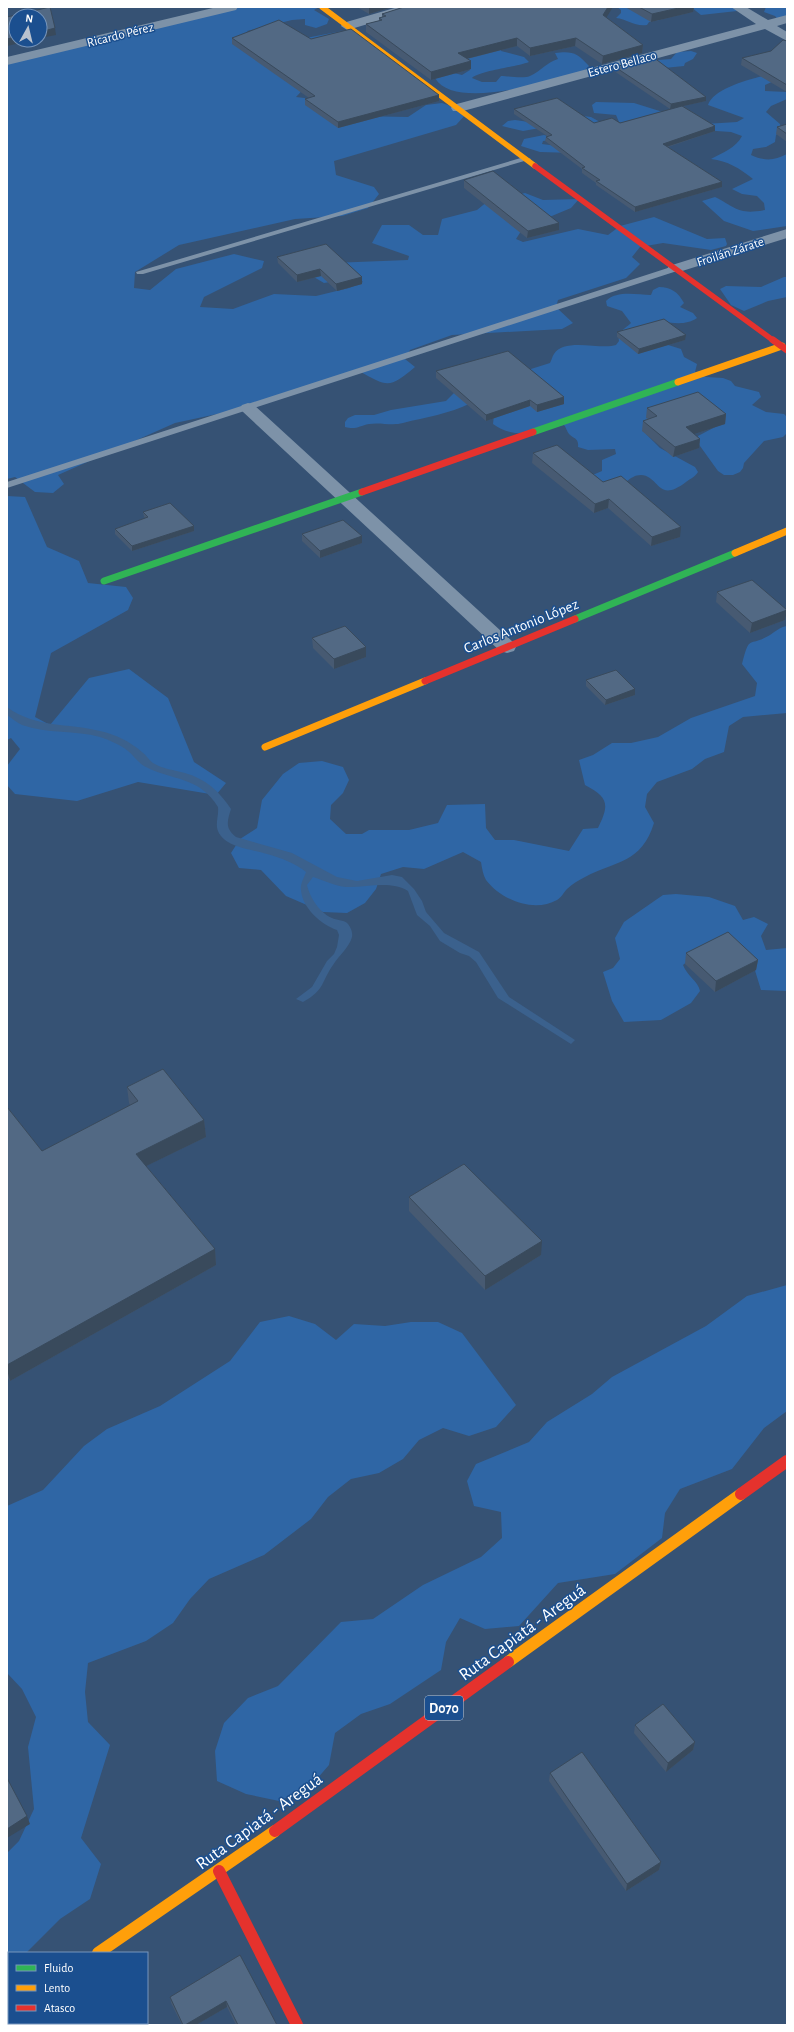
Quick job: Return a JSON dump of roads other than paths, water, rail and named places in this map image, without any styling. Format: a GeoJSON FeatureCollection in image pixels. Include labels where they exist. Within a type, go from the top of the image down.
{"type":"FeatureCollection","features":[{"type":"Feature","properties":{"kind":"street","name":"Ricardo Pérez"},"geometry":{"type":"LineString","coordinates":[[7,61],[232,7]]}},
{"type":"Feature","properties":{"kind":"street"},"geometry":{"type":"LineString","coordinates":[[322,7],[674,269],[784,348]]}},
{"type":"Feature","properties":{"kind":"street"},"geometry":{"type":"LineString","coordinates":[[347,26],[412,7]]}},
{"type":"Feature","properties":{"kind":"street"},"geometry":{"type":"LineString","coordinates":[[736,7],[787,37]]}},
{"type":"Feature","properties":{"kind":"street","name":"Estero Bellaco"},"geometry":{"type":"LineString","coordinates":[[458,108],[787,19]]}},
{"type":"Feature","properties":{"kind":"street","name":"Froilán Zárate"},"geometry":{"type":"LineString","coordinates":[[674,269],[787,233]]}},
{"type":"Feature","properties":{"kind":"street"},"geometry":{"type":"LineString","coordinates":[[104,581],[345,497],[784,348]]}},
{"type":"Feature","properties":{"kind":"street"},"geometry":{"type":"LineString","coordinates":[[248,408],[507,647]]}},
{"type":"Feature","properties":{"kind":"street","name":"Carlos Antonio López"},"geometry":{"type":"LineString","coordinates":[[265,747],[787,531]]}},
{"type":"Feature","properties":{"kind":"street","name":"Ruta Capiatá - Areguá"},"geometry":{"type":"LineString","coordinates":[[99,1952],[218,1871],[787,1460]]}},
{"type":"Feature","properties":{"kind":"street"},"geometry":{"type":"LineString","coordinates":[[218,1871],[297,2025]]}},
{"type":"Feature","properties":{"kind":"lane"},"geometry":{"type":"LineString","coordinates":[[140,272],[527,159]]}},
{"type":"Feature","properties":{"kind":"lane"},"geometry":{"type":"LineString","coordinates":[[7,485],[674,269]]}}]}
